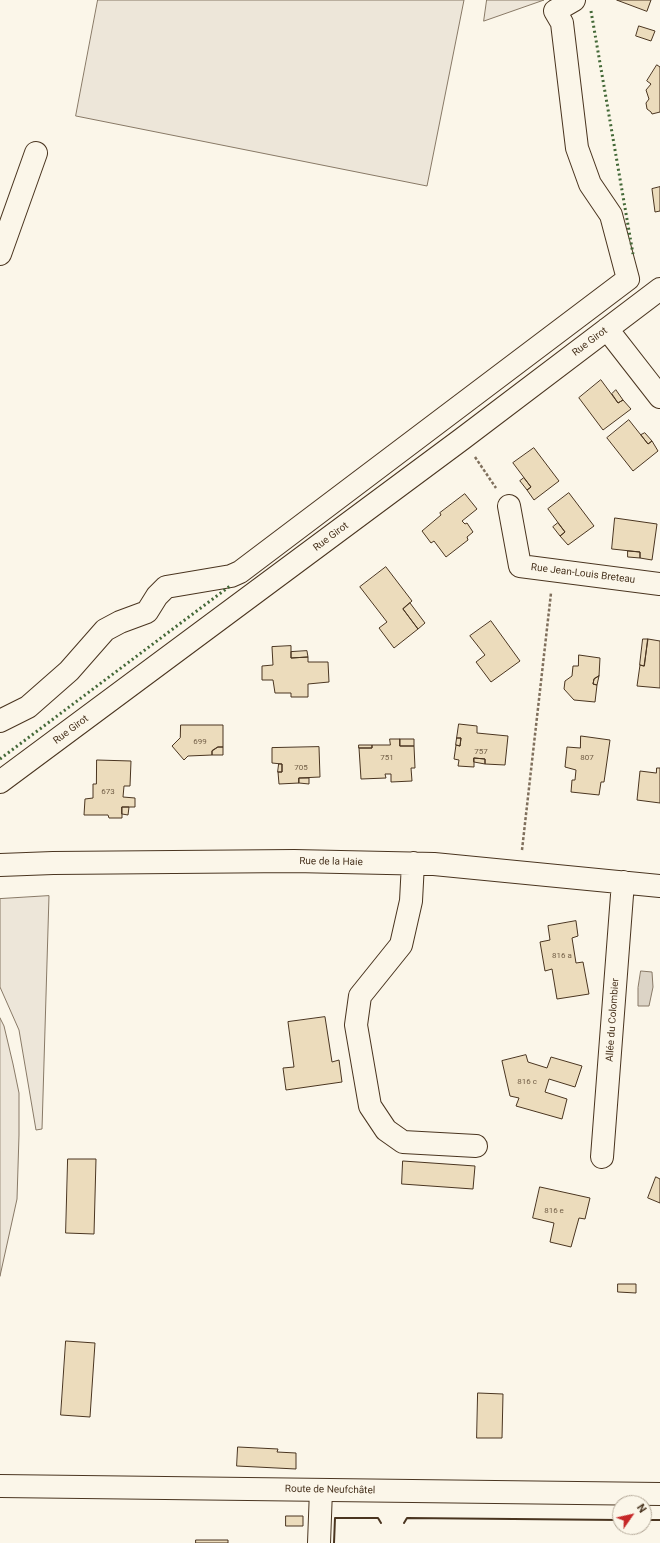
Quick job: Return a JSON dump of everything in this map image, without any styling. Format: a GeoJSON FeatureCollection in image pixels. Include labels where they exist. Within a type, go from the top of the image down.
{"type":"FeatureCollection","features":[{"type":"Feature","properties":{"kind":"street"},"geometry":{"type":"LineString","coordinates":[[0,721],[28,707],[69,671],[105,630],[120,622],[147,612],[157,596],[166,586],[231,576],[240,572],[628,279],[611,215],[590,184],[577,148],[562,23],[555,11],[574,0]]}},
{"type":"Feature","properties":{"kind":"street"},"geometry":{"type":"LineString","coordinates":[[0,254],[36,153]]}},
{"type":"Feature","properties":{"kind":"street","name":"Rue Girot"},"geometry":{"type":"LineString","coordinates":[[0,782],[462,439],[660,289]]}},
{"type":"Feature","properties":{"kind":"street"},"geometry":{"type":"LineString","coordinates":[[607,329],[660,397]]}},
{"type":"Feature","properties":{"kind":"street","name":"Rue Jean-Louis Breteau"},"geometry":{"type":"LineString","coordinates":[[509,506],[520,566],[660,584]]}},
{"type":"Feature","properties":{"kind":"street","name":"Rue de la Haie"},"geometry":{"type":"LineString","coordinates":[[1,864],[294,861],[434,864],[660,886]]}},
{"type":"Feature","properties":{"kind":"street"},"geometry":{"type":"LineString","coordinates":[[413,864],[411,901],[401,945],[360,996],[356,1025],[370,1106],[386,1130],[404,1142],[476,1146]]}},
{"type":"Feature","properties":{"kind":"street","name":"Allée du Colombier"},"geometry":{"type":"LineString","coordinates":[[602,1157],[623,882]]}},
{"type":"Feature","properties":{"kind":"street","name":"Route de Neufchâtel"},"geometry":{"type":"LineString","coordinates":[[0,1486],[660,1494]]}},
{"type":"Feature","properties":{"kind":"street"},"geometry":{"type":"LineString","coordinates":[[319,1543],[321,1490]]}},
{"type":"Feature","properties":{"kind":"path"},"geometry":{"type":"LineString","coordinates":[[462,439],[509,506]]}},
{"type":"Feature","properties":{"kind":"path"},"geometry":{"type":"LineString","coordinates":[[520,873],[554,570]]}},
{"type":"Feature","properties":{"kind":"shaded area"},"geometry":{"type":"Polygon","coordinates":[[[98,0],[464,0],[427,186],[76,116],[98,0]]]}},
{"type":"Feature","properties":{"kind":"shaded area"},"geometry":{"type":"Polygon","coordinates":[[[487,0],[544,0],[484,21],[487,0]]]}},
{"type":"Feature","properties":{"kind":"shaded area"},"geometry":{"type":"Polygon","coordinates":[[[49,896],[42,1129],[36,1130],[19,1030],[0,987],[0,899],[49,896]]]}},
{"type":"Feature","properties":{"kind":"shaded area"},"geometry":{"type":"Polygon","coordinates":[[[641,971],[652,972],[653,987],[649,1006],[638,1006],[638,988],[641,971]]]}},
{"type":"Feature","properties":{"kind":"shaded area"},"geometry":{"type":"Polygon","coordinates":[[[0,1018],[4,1026],[19,1093],[19,1135],[17,1199],[0,1276],[0,1018]]]}},
{"type":"Feature","properties":{"kind":"building"},"geometry":{"type":"Polygon","coordinates":[[[617,0],[651,0],[647,11],[617,0]]]}},
{"type":"Feature","properties":{"kind":"building"},"geometry":{"type":"Polygon","coordinates":[[[639,26],[655,31],[651,41],[636,36],[639,26]]]}},
{"type":"Feature","properties":{"kind":"building"},"geometry":{"type":"Polygon","coordinates":[[[657,65],[660,67],[660,112],[652,114],[647,109],[646,103],[649,99],[646,90],[651,84],[647,81],[657,65]]]}},
{"type":"Feature","properties":{"kind":"building"},"geometry":{"type":"Polygon","coordinates":[[[660,187],[660,211],[655,212],[652,189],[660,187]]]}},
{"type":"Feature","properties":{"kind":"building"},"geometry":{"type":"Polygon","coordinates":[[[601,380],[618,403],[623,400],[631,409],[603,430],[579,398],[601,380]]]}},
{"type":"Feature","properties":{"kind":"building"},"geometry":{"type":"Polygon","coordinates":[[[616,390],[623,400],[618,403],[612,394],[616,390]]]}},
{"type":"Feature","properties":{"kind":"building"},"geometry":{"type":"Polygon","coordinates":[[[629,420],[648,444],[652,441],[658,451],[633,471],[607,438],[629,420]]]}},
{"type":"Feature","properties":{"kind":"building"},"geometry":{"type":"Polygon","coordinates":[[[645,433],[652,441],[648,444],[641,435],[645,433]]]}},
{"type":"Feature","properties":{"kind":"building"},"geometry":{"type":"Polygon","coordinates":[[[534,448],[559,481],[534,500],[527,490],[531,487],[513,463],[534,448]]]}},
{"type":"Feature","properties":{"kind":"building"},"geometry":{"type":"Polygon","coordinates":[[[524,478],[531,487],[527,490],[520,481],[524,478]]]}},
{"type":"Feature","properties":{"kind":"building"},"geometry":{"type":"Polygon","coordinates":[[[569,493],[594,526],[568,545],[560,536],[565,532],[548,509],[569,493]]]}},
{"type":"Feature","properties":{"kind":"building"},"geometry":{"type":"Polygon","coordinates":[[[465,494],[477,509],[462,521],[465,524],[467,523],[473,532],[467,537],[468,540],[446,557],[434,541],[431,543],[422,531],[441,515],[440,513],[465,494]]]}},
{"type":"Feature","properties":{"kind":"building"},"geometry":{"type":"Polygon","coordinates":[[[615,518],[657,524],[652,560],[640,558],[640,552],[612,549],[615,518]]]}},
{"type":"Feature","properties":{"kind":"building"},"geometry":{"type":"Polygon","coordinates":[[[558,523],[565,532],[560,536],[553,527],[558,523]]]}},
{"type":"Feature","properties":{"kind":"building"},"geometry":{"type":"Polygon","coordinates":[[[628,551],[640,552],[640,558],[628,557],[628,551]]]}},
{"type":"Feature","properties":{"kind":"building"},"geometry":{"type":"Polygon","coordinates":[[[386,567],[412,601],[403,609],[418,629],[394,648],[379,628],[387,622],[360,587],[386,567]]]}},
{"type":"Feature","properties":{"kind":"building"},"geometry":{"type":"Polygon","coordinates":[[[410,603],[425,623],[418,629],[403,609],[410,603]]]}},
{"type":"Feature","properties":{"kind":"building"},"geometry":{"type":"Polygon","coordinates":[[[491,621],[520,661],[491,682],[476,662],[485,655],[470,636],[491,621]]]}},
{"type":"Feature","properties":{"kind":"building"},"geometry":{"type":"Polygon","coordinates":[[[643,639],[648,639],[644,666],[640,665],[643,639]]]}},
{"type":"Feature","properties":{"kind":"building"},"geometry":{"type":"Polygon","coordinates":[[[648,639],[660,641],[660,688],[637,686],[640,665],[644,666],[648,639]]]}},
{"type":"Feature","properties":{"kind":"building"},"geometry":{"type":"Polygon","coordinates":[[[291,646],[291,658],[308,657],[308,662],[328,662],[329,682],[308,684],[308,697],[291,697],[291,693],[275,693],[273,680],[262,680],[262,666],[273,665],[272,647],[291,646]]]}},
{"type":"Feature","properties":{"kind":"building"},"geometry":{"type":"Polygon","coordinates":[[[307,651],[308,657],[291,658],[291,652],[307,651]]]}},
{"type":"Feature","properties":{"kind":"building"},"geometry":{"type":"Polygon","coordinates":[[[579,655],[600,658],[599,676],[594,679],[593,684],[597,685],[595,702],[574,700],[564,689],[565,681],[572,676],[573,666],[578,666],[579,655]]]}},
{"type":"Feature","properties":{"kind":"building"},"geometry":{"type":"Polygon","coordinates":[[[599,676],[597,685],[593,684],[594,679],[599,676]]]}},
{"type":"Feature","properties":{"kind":"building"},"geometry":{"type":"Polygon","coordinates":[[[459,724],[477,726],[477,733],[508,736],[505,765],[485,764],[485,759],[474,758],[474,767],[458,766],[459,760],[454,759],[456,745],[460,746],[461,738],[457,738],[459,724]]]}},
{"type":"Feature","properties":{"kind":"building"},"geometry":{"type":"Polygon","coordinates":[[[181,725],[223,725],[223,747],[218,747],[212,751],[212,755],[188,756],[184,760],[172,746],[180,738],[181,725]]]}},
{"type":"Feature","properties":{"kind":"building"},"geometry":{"type":"Polygon","coordinates":[[[581,736],[610,740],[604,782],[601,782],[599,795],[571,792],[572,780],[575,780],[576,770],[565,767],[567,747],[580,748],[581,736]]]}},
{"type":"Feature","properties":{"kind":"building"},"geometry":{"type":"Polygon","coordinates":[[[457,738],[461,738],[460,746],[456,745],[457,738]]]}},
{"type":"Feature","properties":{"kind":"building"},"geometry":{"type":"Polygon","coordinates":[[[390,739],[400,739],[400,746],[414,746],[415,768],[411,768],[412,781],[391,782],[391,774],[385,774],[386,778],[361,779],[359,748],[372,748],[372,745],[390,745],[390,739]]]}},
{"type":"Feature","properties":{"kind":"building"},"geometry":{"type":"Polygon","coordinates":[[[400,739],[414,739],[414,746],[400,746],[400,739]]]}},
{"type":"Feature","properties":{"kind":"building"},"geometry":{"type":"Polygon","coordinates":[[[359,745],[372,745],[372,748],[359,748],[359,745]]]}},
{"type":"Feature","properties":{"kind":"building"},"geometry":{"type":"Polygon","coordinates":[[[218,747],[223,747],[223,755],[212,755],[212,751],[218,747]]]}},
{"type":"Feature","properties":{"kind":"building"},"geometry":{"type":"Polygon","coordinates":[[[319,747],[320,777],[299,778],[299,783],[279,784],[278,772],[282,772],[282,764],[272,763],[272,748],[319,747]]]}},
{"type":"Feature","properties":{"kind":"building"},"geometry":{"type":"Polygon","coordinates":[[[474,758],[485,759],[485,764],[474,762],[474,758]]]}},
{"type":"Feature","properties":{"kind":"building"},"geometry":{"type":"Polygon","coordinates":[[[97,760],[131,761],[130,786],[124,786],[123,797],[135,798],[135,807],[122,807],[122,818],[109,818],[108,815],[84,815],[85,799],[93,798],[93,784],[96,784],[97,760]]]}},
{"type":"Feature","properties":{"kind":"building"},"geometry":{"type":"Polygon","coordinates":[[[279,764],[282,764],[282,772],[278,772],[279,764]]]}},
{"type":"Feature","properties":{"kind":"building"},"geometry":{"type":"Polygon","coordinates":[[[657,768],[660,768],[660,803],[637,800],[640,771],[656,773],[657,768]]]}},
{"type":"Feature","properties":{"kind":"building"},"geometry":{"type":"Polygon","coordinates":[[[299,778],[309,778],[309,784],[299,783],[299,778]]]}},
{"type":"Feature","properties":{"kind":"building"},"geometry":{"type":"Polygon","coordinates":[[[122,807],[129,807],[128,815],[122,814],[122,807]]]}},
{"type":"Feature","properties":{"kind":"building"},"geometry":{"type":"Polygon","coordinates":[[[576,921],[578,936],[572,938],[576,963],[583,962],[589,994],[557,999],[552,969],[545,971],[540,942],[550,940],[548,926],[576,921]]]}},
{"type":"Feature","properties":{"kind":"building"},"geometry":{"type":"Polygon","coordinates":[[[325,1017],[332,1062],[339,1060],[342,1082],[286,1090],[283,1068],[294,1067],[288,1022],[325,1017]]]}},
{"type":"Feature","properties":{"kind":"building"},"geometry":{"type":"Polygon","coordinates":[[[526,1055],[528,1062],[547,1068],[551,1057],[582,1066],[575,1087],[549,1079],[545,1092],[567,1099],[562,1119],[516,1106],[519,1098],[510,1096],[502,1061],[526,1055]]]}},
{"type":"Feature","properties":{"kind":"building"},"geometry":{"type":"Polygon","coordinates":[[[68,1159],[96,1159],[94,1234],[66,1233],[68,1159]]]}},
{"type":"Feature","properties":{"kind":"building"},"geometry":{"type":"Polygon","coordinates":[[[403,1161],[475,1166],[473,1189],[402,1184],[403,1161]]]}},
{"type":"Feature","properties":{"kind":"building"},"geometry":{"type":"Polygon","coordinates":[[[656,1177],[660,1179],[660,1203],[648,1198],[656,1177]]]}},
{"type":"Feature","properties":{"kind":"building"},"geometry":{"type":"Polygon","coordinates":[[[540,1187],[590,1198],[585,1219],[579,1218],[571,1247],[550,1242],[554,1223],[533,1218],[540,1187]]]}},
{"type":"Feature","properties":{"kind":"building"},"geometry":{"type":"Polygon","coordinates":[[[618,1284],[636,1284],[636,1293],[618,1292],[618,1284]]]}},
{"type":"Feature","properties":{"kind":"building"},"geometry":{"type":"Polygon","coordinates":[[[66,1341],[95,1343],[90,1417],[61,1415],[66,1341]]]}},
{"type":"Feature","properties":{"kind":"building"},"geometry":{"type":"Polygon","coordinates":[[[478,1393],[503,1394],[502,1438],[477,1438],[478,1393]]]}},
{"type":"Feature","properties":{"kind":"building"},"geometry":{"type":"Polygon","coordinates":[[[238,1447],[278,1449],[277,1452],[296,1453],[296,1469],[237,1466],[238,1447]]]}},
{"type":"Feature","properties":{"kind":"building"},"geometry":{"type":"Polygon","coordinates":[[[286,1516],[303,1516],[303,1526],[286,1526],[286,1516]]]}},
{"type":"Feature","properties":{"kind":"building"},"geometry":{"type":"Polygon","coordinates":[[[196,1540],[228,1540],[228,1543],[196,1543],[196,1540]]]}},
{"type":"Feature","properties":{"kind":"hedge"},"geometry":{"type":"LineString","coordinates":[[591,11],[633,254]]}},
{"type":"Feature","properties":{"kind":"hedge"},"geometry":{"type":"LineString","coordinates":[[0,759],[230,586]]}},
{"type":"Feature","properties":{"kind":"wall"},"geometry":{"type":"LineString","coordinates":[[334,1543],[335,1518],[378,1518],[381,1523]]}},
{"type":"Feature","properties":{"kind":"wall"},"geometry":{"type":"LineString","coordinates":[[404,1523],[407,1518],[612,1520]]}},
{"type":"Feature","properties":{"kind":"wall"},"geometry":{"type":"LineString","coordinates":[[652,1520],[660,1520]]}}]}
